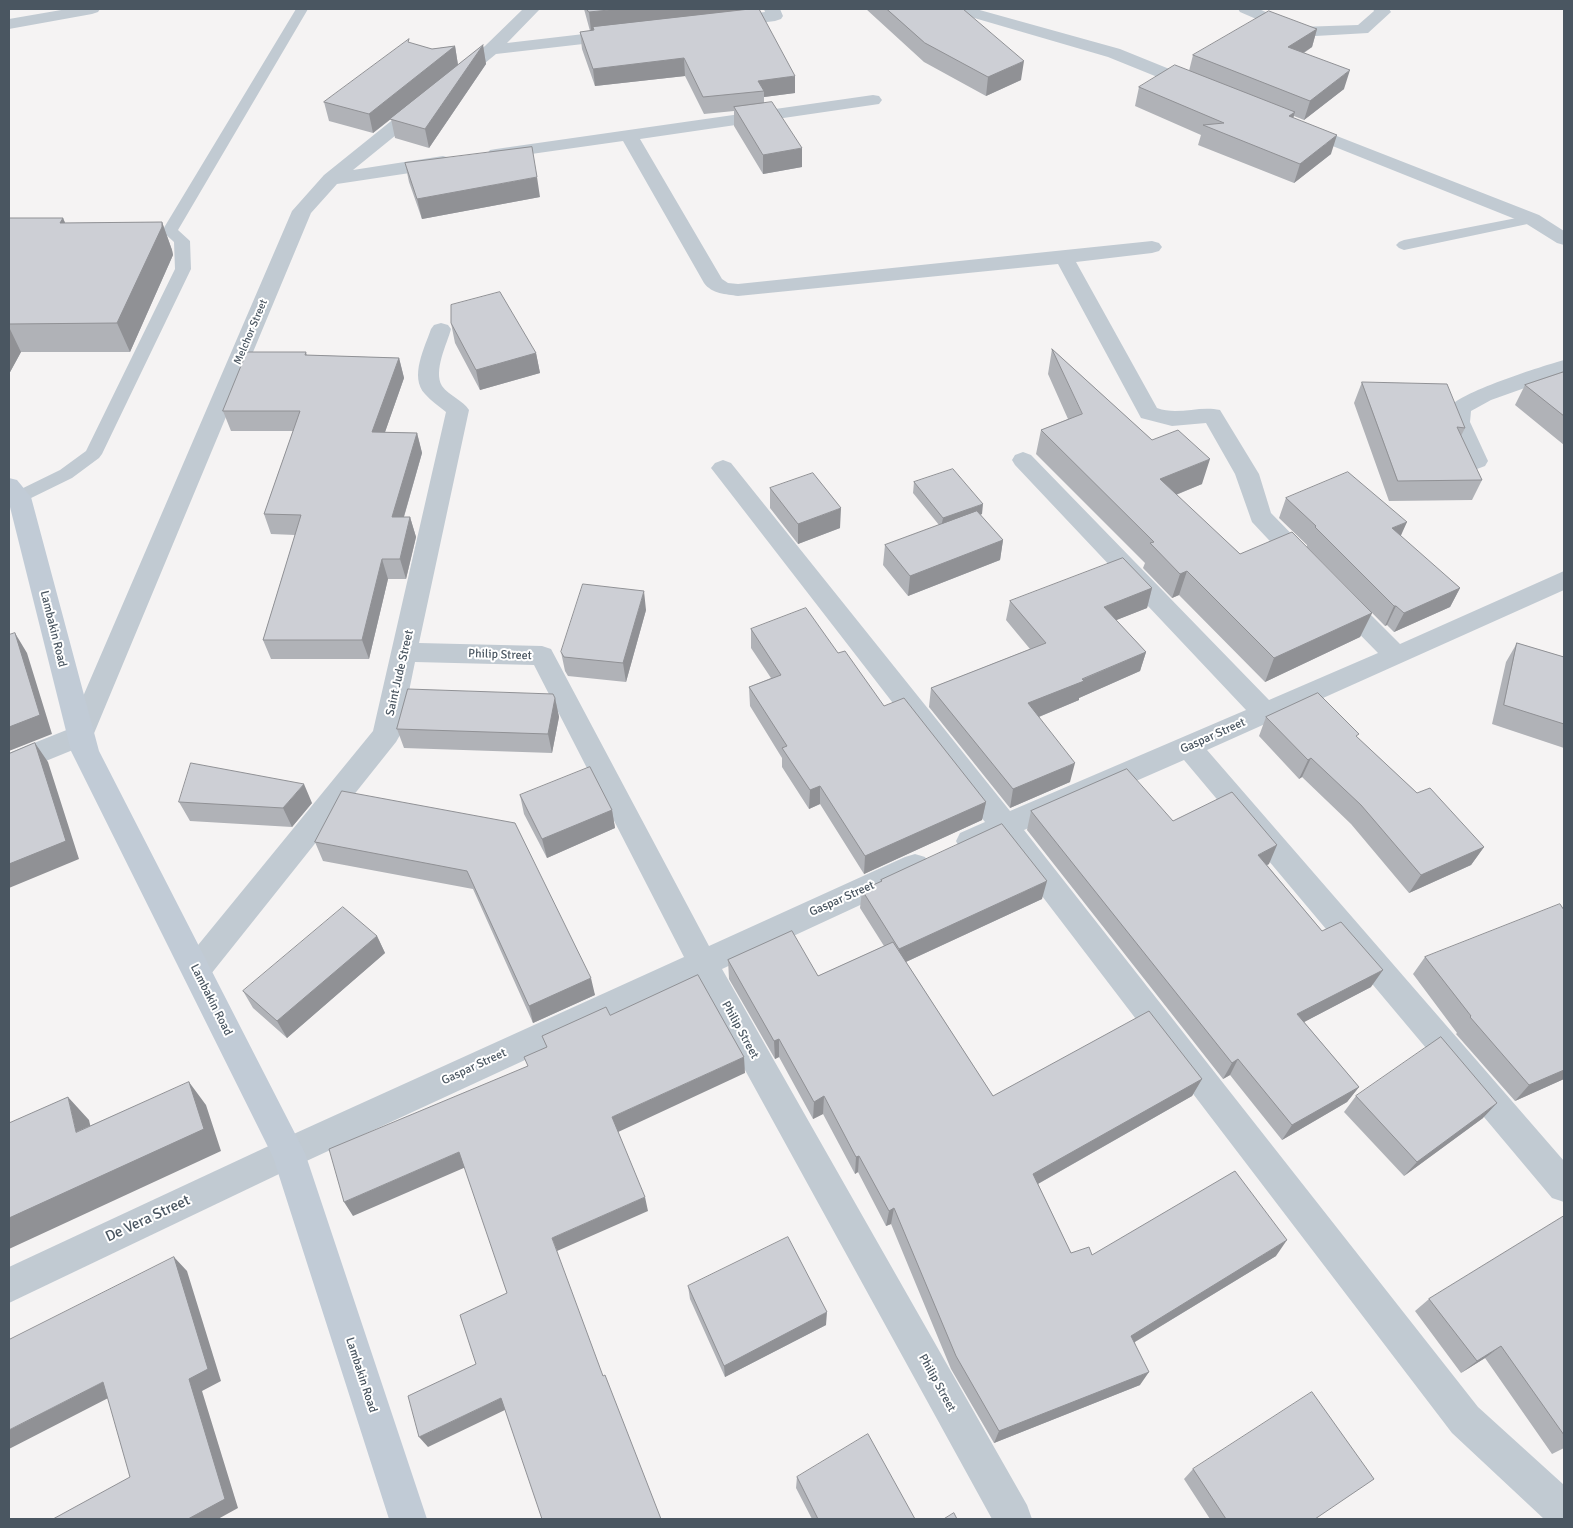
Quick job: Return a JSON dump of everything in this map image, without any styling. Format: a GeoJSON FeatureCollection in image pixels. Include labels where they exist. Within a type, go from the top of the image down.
{"type":"FeatureCollection","features":[{"type":"Feature","properties":{"kind":"main road","name":"Lambakin Road"},"geometry":{"type":"LineString","coordinates":[[14,492],[80,736],[288,1153],[408,1519]]}},
{"type":"Feature","properties":{"kind":"street"},"geometry":{"type":"LineString","coordinates":[[9,24],[92,9]]}},
{"type":"Feature","properties":{"kind":"street","name":"Melchor Street"},"geometry":{"type":"LineString","coordinates":[[80,736],[302,211],[332,179],[491,50],[532,9]]}},
{"type":"Feature","properties":{"kind":"street"},"geometry":{"type":"LineString","coordinates":[[716,23],[775,16],[772,9]]}},
{"type":"Feature","properties":{"kind":"street"},"geometry":{"type":"LineString","coordinates":[[966,9],[970,12],[1114,53],[1216,94]]}},
{"type":"Feature","properties":{"kind":"street"},"geometry":{"type":"LineString","coordinates":[[1246,9],[1298,32],[1362,30],[1383,12],[1381,9]]}},
{"type":"Feature","properties":{"kind":"street"},"geometry":{"type":"LineString","coordinates":[[491,50],[638,32]]}},
{"type":"Feature","properties":{"kind":"street"},"geometry":{"type":"LineString","coordinates":[[475,158],[628,134],[873,100]]}},
{"type":"Feature","properties":{"kind":"street"},"geometry":{"type":"LineString","coordinates":[[1281,120],[1532,219],[1564,238]]}},
{"type":"Feature","properties":{"kind":"street"},"geometry":{"type":"LineString","coordinates":[[628,134],[714,283],[722,288],[738,290],[1152,247]]}},
{"type":"Feature","properties":{"kind":"street"},"geometry":{"type":"LineString","coordinates":[[332,179],[456,160]]}},
{"type":"Feature","properties":{"kind":"street"},"geometry":{"type":"LineString","coordinates":[[1064,257],[1149,412],[1161,418],[1171,419],[1212,415],[1247,474],[1260,516],[1396,656]]}},
{"type":"Feature","properties":{"kind":"street","name":"Saint Jude Street"},"geometry":{"type":"LineString","coordinates":[[196,970],[386,735],[458,410],[432,389],[428,371],[441,329]]}},
{"type":"Feature","properties":{"kind":"street"},"geometry":{"type":"LineString","coordinates":[[1477,461],[1459,422],[1460,408],[1483,395],[1564,367]]}},
{"type":"Feature","properties":{"kind":"street"},"geometry":{"type":"LineString","coordinates":[[1023,460],[1265,713]]}},
{"type":"Feature","properties":{"kind":"street"},"geometry":{"type":"LineString","coordinates":[[723,468],[1004,825],[1465,1420],[1564,1511]]}},
{"type":"Feature","properties":{"kind":"street","name":"Gaspar Street"},"geometry":{"type":"LineString","coordinates":[[288,1153],[1004,825],[1396,656],[1564,580]]}},
{"type":"Feature","properties":{"kind":"street","name":"Philip Street"},"geometry":{"type":"LineString","coordinates":[[404,652],[542,656],[702,963],[1013,1519]]}},
{"type":"Feature","properties":{"kind":"street"},"geometry":{"type":"LineString","coordinates":[[9,765],[80,736]]}},
{"type":"Feature","properties":{"kind":"street"},"geometry":{"type":"LineString","coordinates":[[1188,747],[1564,1186]]}},
{"type":"Feature","properties":{"kind":"street","name":"De Vera Street"},"geometry":{"type":"LineString","coordinates":[[9,1285],[288,1153]]}},
{"type":"Feature","properties":{"kind":"lane"},"geometry":{"type":"LineString","coordinates":[[14,492],[66,474],[93,454],[183,269],[182,242],[170,231],[302,9]]}},
{"type":"Feature","properties":{"kind":"lane"},"geometry":{"type":"LineString","coordinates":[[1404,245],[1532,219]]}},
{"type":"Feature","properties":{"kind":"building"},"geometry":{"type":"Polygon","coordinates":[[[587,9],[619,9],[589,12],[587,9]]]}},
{"type":"Feature","properties":{"kind":"building"},"geometry":{"type":"Polygon","coordinates":[[[759,9],[795,76],[758,81],[764,91],[703,97],[684,58],[593,69],[580,32],[594,30],[593,27],[759,9]]]}},
{"type":"Feature","properties":{"kind":"building"},"geometry":{"type":"Polygon","coordinates":[[[887,9],[963,9],[1024,61],[988,77],[925,43],[887,9]]]}},
{"type":"Feature","properties":{"kind":"building"},"geometry":{"type":"Polygon","coordinates":[[[1269,11],[1317,29],[1288,47],[1350,70],[1310,101],[1193,55],[1269,11]]]}},
{"type":"Feature","properties":{"kind":"building"},"geometry":{"type":"Polygon","coordinates":[[[409,39],[408,42],[432,49],[455,46],[369,114],[324,102],[409,39]]]}},
{"type":"Feature","properties":{"kind":"building"},"geometry":{"type":"Polygon","coordinates":[[[483,45],[425,129],[390,119],[483,45]]]}},
{"type":"Feature","properties":{"kind":"building"},"geometry":{"type":"Polygon","coordinates":[[[1175,65],[1295,112],[1289,116],[1337,135],[1300,164],[1203,125],[1224,123],[1139,87],[1175,65]]]}},
{"type":"Feature","properties":{"kind":"building"},"geometry":{"type":"Polygon","coordinates":[[[772,102],[802,148],[763,155],[734,107],[772,102]]]}},
{"type":"Feature","properties":{"kind":"building"},"geometry":{"type":"Polygon","coordinates":[[[532,147],[537,177],[417,199],[405,163],[532,147]]]}},
{"type":"Feature","properties":{"kind":"building"},"geometry":{"type":"Polygon","coordinates":[[[9,218],[63,218],[60,223],[162,222],[162,227],[117,323],[9,324],[9,218]]]}},
{"type":"Feature","properties":{"kind":"building"},"geometry":{"type":"Polygon","coordinates":[[[500,292],[536,353],[476,370],[451,323],[451,305],[500,292]]]}},
{"type":"Feature","properties":{"kind":"building"},"geometry":{"type":"Polygon","coordinates":[[[1052,349],[1152,440],[1178,430],[1210,459],[1160,479],[1240,554],[1292,532],[1372,613],[1274,658],[1187,571],[1180,574],[1150,543],[1154,542],[1041,430],[1082,414],[1052,349]]]}},
{"type":"Feature","properties":{"kind":"building"},"geometry":{"type":"Polygon","coordinates":[[[247,352],[306,352],[305,355],[399,358],[372,432],[417,433],[392,517],[410,517],[400,559],[382,559],[362,640],[263,640],[301,515],[264,514],[300,411],[223,411],[247,352]]]}},
{"type":"Feature","properties":{"kind":"building"},"geometry":{"type":"Polygon","coordinates":[[[1564,372],[1564,416],[1525,385],[1564,372]]]}},
{"type":"Feature","properties":{"kind":"building"},"geometry":{"type":"Polygon","coordinates":[[[1362,382],[1447,384],[1465,428],[1457,427],[1482,480],[1398,481],[1362,382]]]}},
{"type":"Feature","properties":{"kind":"building"},"geometry":{"type":"Polygon","coordinates":[[[953,469],[983,504],[943,518],[914,482],[953,469]]]}},
{"type":"Feature","properties":{"kind":"building"},"geometry":{"type":"Polygon","coordinates":[[[1348,472],[1407,522],[1392,528],[1460,588],[1404,613],[1394,606],[1286,498],[1348,472]]]}},
{"type":"Feature","properties":{"kind":"building"},"geometry":{"type":"Polygon","coordinates":[[[813,473],[841,508],[798,524],[770,488],[813,473]]]}},
{"type":"Feature","properties":{"kind":"building"},"geometry":{"type":"Polygon","coordinates":[[[977,511],[1003,540],[910,576],[885,545],[977,511]]]}},
{"type":"Feature","properties":{"kind":"building"},"geometry":{"type":"Polygon","coordinates":[[[1123,558],[1152,588],[1104,607],[1146,652],[1082,679],[1084,681],[1028,703],[1075,763],[1013,789],[931,688],[1046,643],[1010,601],[1123,558]]]}},
{"type":"Feature","properties":{"kind":"building"},"geometry":{"type":"Polygon","coordinates":[[[583,584],[644,591],[623,663],[564,657],[561,652],[583,584]]]}},
{"type":"Feature","properties":{"kind":"building"},"geometry":{"type":"Polygon","coordinates":[[[806,608],[838,653],[845,651],[884,706],[904,698],[986,802],[865,856],[820,786],[810,790],[782,748],[787,746],[749,687],[781,675],[751,629],[806,608]]]}},
{"type":"Feature","properties":{"kind":"building"},"geometry":{"type":"Polygon","coordinates":[[[15,633],[40,715],[9,727],[9,635],[15,633]]]}},
{"type":"Feature","properties":{"kind":"building"},"geometry":{"type":"Polygon","coordinates":[[[1517,643],[1564,657],[1564,724],[1504,705],[1517,643]]]}},
{"type":"Feature","properties":{"kind":"building"},"geometry":{"type":"Polygon","coordinates":[[[408,689],[553,694],[555,698],[548,734],[397,729],[408,689]]]}},
{"type":"Feature","properties":{"kind":"building"},"geometry":{"type":"Polygon","coordinates":[[[1318,693],[1359,734],[1356,736],[1417,793],[1430,788],[1484,847],[1421,875],[1361,805],[1311,758],[1308,760],[1266,717],[1318,693]]]}},
{"type":"Feature","properties":{"kind":"building"},"geometry":{"type":"Polygon","coordinates":[[[35,743],[66,841],[9,864],[9,754],[35,743]]]}},
{"type":"Feature","properties":{"kind":"building"},"geometry":{"type":"Polygon","coordinates":[[[191,763],[304,784],[283,808],[179,802],[191,763]]]}},
{"type":"Feature","properties":{"kind":"building"},"geometry":{"type":"Polygon","coordinates":[[[590,767],[612,810],[542,839],[520,795],[590,767]]]}},
{"type":"Feature","properties":{"kind":"building"},"geometry":{"type":"Polygon","coordinates":[[[1127,769],[1173,821],[1232,792],[1277,845],[1258,855],[1322,931],[1341,922],[1383,970],[1297,1014],[1359,1087],[1292,1125],[1238,1059],[1232,1063],[1031,811],[1127,769]]]}},
{"type":"Feature","properties":{"kind":"building"},"geometry":{"type":"Polygon","coordinates":[[[342,791],[515,823],[591,978],[529,1006],[467,871],[315,842],[342,791]]]}},
{"type":"Feature","properties":{"kind":"building"},"geometry":{"type":"Polygon","coordinates":[[[1002,824],[1047,881],[899,949],[862,890],[1002,824]]]}},
{"type":"Feature","properties":{"kind":"building"},"geometry":{"type":"Polygon","coordinates":[[[1560,904],[1564,910],[1564,1070],[1529,1085],[1470,1017],[1425,957],[1560,904]]]}},
{"type":"Feature","properties":{"kind":"building"},"geometry":{"type":"Polygon","coordinates":[[[343,907],[377,936],[277,1021],[243,991],[343,907]]]}},
{"type":"Feature","properties":{"kind":"building"},"geometry":{"type":"Polygon","coordinates":[[[792,931],[818,976],[893,942],[993,1096],[1149,1011],[1202,1079],[1033,1174],[1071,1253],[1089,1247],[1092,1255],[1235,1171],[1287,1240],[1131,1336],[1149,1372],[999,1431],[956,1356],[894,1208],[889,1211],[859,1156],[856,1157],[824,1096],[814,1102],[779,1039],[774,1041],[728,960],[792,931]]]}},
{"type":"Feature","properties":{"kind":"building"},"geometry":{"type":"Polygon","coordinates":[[[698,975],[744,1057],[612,1117],[645,1197],[552,1238],[603,1376],[605,1375],[661,1519],[542,1519],[501,1398],[419,1437],[408,1396],[476,1364],[460,1315],[507,1293],[459,1152],[344,1202],[329,1149],[528,1066],[524,1057],[547,1047],[542,1036],[606,1007],[610,1015],[698,975]]]}},
{"type":"Feature","properties":{"kind":"building"},"geometry":{"type":"Polygon","coordinates":[[[1441,1037],[1497,1103],[1417,1162],[1356,1096],[1441,1037]]]}},
{"type":"Feature","properties":{"kind":"building"},"geometry":{"type":"Polygon","coordinates":[[[189,1082],[204,1129],[9,1218],[9,1123],[68,1097],[76,1132],[189,1082]]]}},
{"type":"Feature","properties":{"kind":"building"},"geometry":{"type":"Polygon","coordinates":[[[1564,1216],[1564,1435],[1501,1346],[1477,1361],[1429,1299],[1564,1216]]]}},
{"type":"Feature","properties":{"kind":"building"},"geometry":{"type":"Polygon","coordinates":[[[788,1237],[827,1312],[724,1366],[688,1286],[788,1237]]]}},
{"type":"Feature","properties":{"kind":"building"},"geometry":{"type":"Polygon","coordinates":[[[174,1257],[208,1369],[189,1379],[225,1499],[188,1519],[53,1519],[130,1477],[103,1382],[9,1430],[9,1340],[174,1257]]]}},
{"type":"Feature","properties":{"kind":"building"},"geometry":{"type":"Polygon","coordinates":[[[1312,1392],[1374,1479],[1315,1519],[1226,1519],[1193,1469],[1312,1392]]]}},
{"type":"Feature","properties":{"kind":"building"},"geometry":{"type":"Polygon","coordinates":[[[868,1434],[915,1519],[818,1519],[797,1477],[868,1434]]]}},
{"type":"Feature","properties":{"kind":"building"},"geometry":{"type":"Polygon","coordinates":[[[954,1513],[957,1519],[944,1519],[954,1513]]]}}]}
